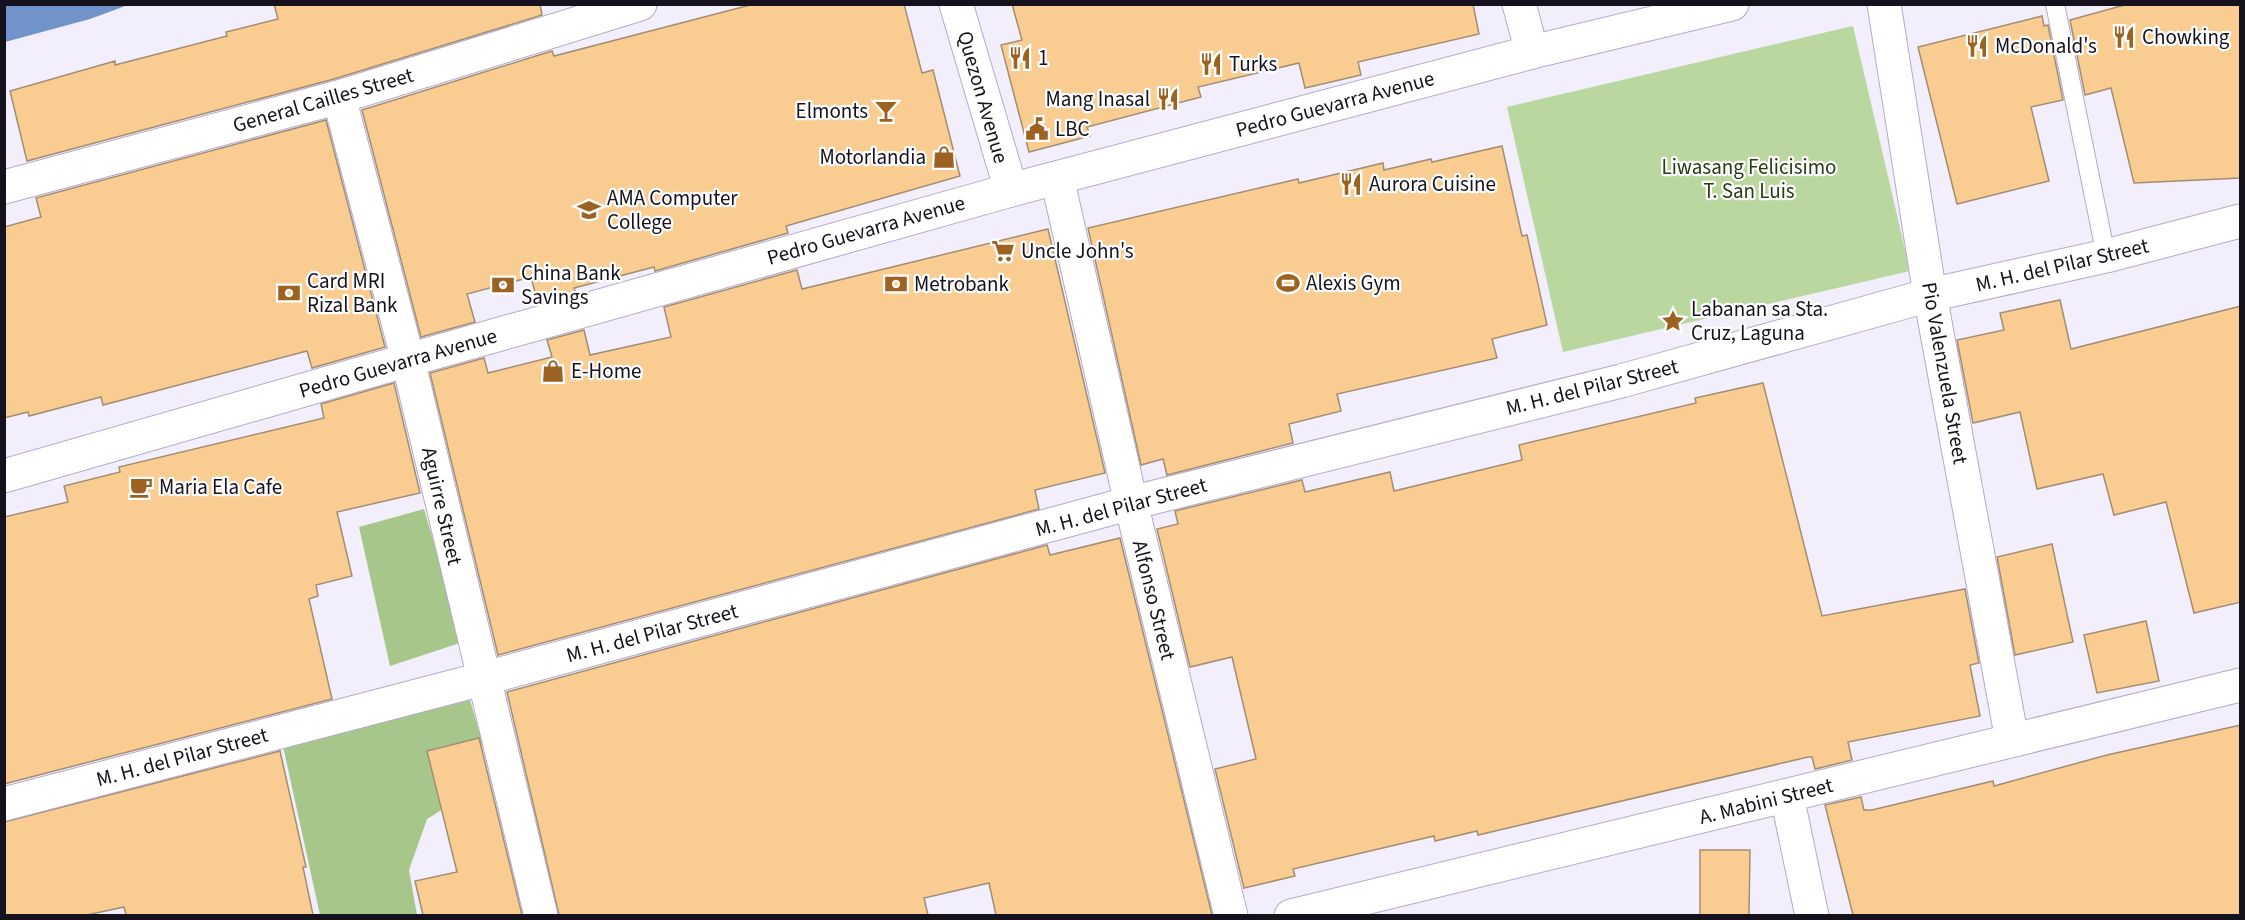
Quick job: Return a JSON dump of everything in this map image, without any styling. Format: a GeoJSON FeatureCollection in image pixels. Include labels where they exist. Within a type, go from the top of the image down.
{"type":"FeatureCollection","features":[{"type":"Feature","properties":{"kind":"street","name":"General Cailles Street"},"geometry":{"type":"LineString","coordinates":[[4,188],[339,97],[640,4]]}},
{"type":"Feature","properties":{"kind":"street","name":"Quezon Avenue"},"geometry":{"type":"LineString","coordinates":[[956,4],[1011,190]]}},
{"type":"Feature","properties":{"kind":"street"},"geometry":{"type":"LineString","coordinates":[[1519,4],[1532,52]]}},
{"type":"Feature","properties":{"kind":"street","name":"Pedro Guevarra Avenue"},"geometry":{"type":"LineString","coordinates":[[4,477],[1011,190],[1532,52],[1732,4]]}},
{"type":"Feature","properties":{"kind":"street","name":"Pio Valenzuela Street"},"geometry":{"type":"LineString","coordinates":[[1884,4],[1930,295],[2012,740]]}},
{"type":"Feature","properties":{"kind":"street","name":"Aguirre Street"},"geometry":{"type":"LineString","coordinates":[[339,97],[408,360],[482,679],[541,915]]}},
{"type":"Feature","properties":{"kind":"street","name":"Alfonso Street"},"geometry":{"type":"LineString","coordinates":[[1057,178],[1131,503],[1231,915]]}},
{"type":"Feature","properties":{"kind":"street","name":"M. H. del Pilar Street"},"geometry":{"type":"LineString","coordinates":[[4,804],[482,679],[1131,503],[1621,381],[1930,295],[2106,256],[2241,221]]}},
{"type":"Feature","properties":{"kind":"street","name":"A. Mabini Street"},"geometry":{"type":"LineString","coordinates":[[1291,915],[1352,908],[1786,796],[2241,685]]}},
{"type":"Feature","properties":{"kind":"street"},"geometry":{"type":"LineString","coordinates":[[1786,796],[1812,915]]}},
{"type":"Feature","properties":{"kind":"lane"},"geometry":{"type":"LineString","coordinates":[[2055,4],[2106,256]]}},
{"type":"Feature","properties":{"kind":"green space","name":"Liwasang Felicisimo T. San Luis"},"geometry":{"type":"Polygon","coordinates":[[[1853,26],[1910,271],[1563,352],[1507,107],[1853,26]]]}},
{"type":"Feature","properties":{"kind":"green space"},"geometry":{"type":"Polygon","coordinates":[[[424,509],[463,642],[390,666],[359,527],[424,509]]]}},
{"type":"Feature","properties":{"kind":"green space"},"geometry":{"type":"Polygon","coordinates":[[[470,700],[483,745],[441,762],[448,806],[427,819],[409,870],[417,915],[320,915],[283,746],[470,700]]]}},
{"type":"Feature","properties":{"kind":"water"},"geometry":{"type":"Polygon","coordinates":[[[5,4],[128,5],[90,19],[5,42],[5,4]]]}},
{"type":"Feature","properties":{"kind":"building"},"geometry":{"type":"Polygon","coordinates":[[[274,4],[540,4],[542,15],[334,79],[27,161],[10,91],[115,61],[115,65],[227,36],[226,32],[278,19],[274,4]]]}},
{"type":"Feature","properties":{"kind":"building"},"geometry":{"type":"Polygon","coordinates":[[[754,4],[904,4],[922,73],[933,70],[960,176],[786,226],[788,233],[655,271],[654,267],[574,288],[576,293],[538,304],[531,277],[467,294],[475,322],[421,337],[362,110],[552,51],[554,56],[754,4]]]}},
{"type":"Feature","properties":{"kind":"building"},"geometry":{"type":"Polygon","coordinates":[[[1012,4],[1473,4],[1479,34],[1358,62],[1361,75],[1305,88],[1299,63],[1198,87],[1201,97],[1087,127],[1090,136],[1029,152],[1001,45],[1022,40],[1012,4]]]}},
{"type":"Feature","properties":{"kind":"building"},"geometry":{"type":"Polygon","coordinates":[[[2128,4],[2241,4],[2241,178],[2134,183],[2111,88],[2085,95],[2070,20],[2128,4]]]}},
{"type":"Feature","properties":{"kind":"building"},"geometry":{"type":"Polygon","coordinates":[[[2042,16],[2044,26],[2048,25],[2063,100],[2031,107],[2049,181],[1957,204],[1918,47],[2042,16]]]}},
{"type":"Feature","properties":{"kind":"building"},"geometry":{"type":"Polygon","coordinates":[[[326,120],[385,347],[312,368],[307,351],[103,405],[101,397],[29,416],[28,412],[4,418],[4,227],[41,217],[36,198],[326,120]]]}},
{"type":"Feature","properties":{"kind":"building"},"geometry":{"type":"Polygon","coordinates":[[[1502,146],[1522,236],[1527,235],[1547,325],[1492,339],[1497,358],[1337,394],[1341,411],[1289,424],[1293,443],[1167,475],[1163,459],[1141,465],[1088,228],[1298,179],[1299,183],[1383,163],[1384,170],[1502,146]]]}},
{"type":"Feature","properties":{"kind":"building"},"geometry":{"type":"Polygon","coordinates":[[[1048,229],[1105,473],[1035,490],[1039,509],[498,655],[430,373],[484,358],[488,373],[552,357],[547,340],[584,330],[590,355],[671,337],[664,307],[797,270],[802,289],[1048,229]]]}},
{"type":"Feature","properties":{"kind":"building"},"geometry":{"type":"Polygon","coordinates":[[[2060,300],[2071,349],[2241,306],[2241,602],[2194,613],[2166,502],[2114,515],[2103,474],[2037,489],[2020,412],[1973,423],[1957,340],[2004,330],[2000,313],[2060,300]]]}},
{"type":"Feature","properties":{"kind":"building"},"geometry":{"type":"Polygon","coordinates":[[[394,383],[420,493],[337,512],[352,576],[316,585],[318,596],[309,599],[332,699],[4,784],[4,517],[68,502],[64,486],[120,472],[119,467],[324,418],[321,404],[394,383]]]}},
{"type":"Feature","properties":{"kind":"building"},"geometry":{"type":"Polygon","coordinates":[[[1763,383],[1822,616],[1965,589],[1979,663],[1970,665],[1980,716],[1848,742],[1852,760],[1815,769],[1812,757],[1808,757],[1478,835],[1477,831],[1435,841],[1434,836],[1293,869],[1295,876],[1244,888],[1215,769],[1256,759],[1232,657],[1190,667],[1157,529],[1178,524],[1175,511],[1302,480],[1305,492],[1390,472],[1394,491],[1522,460],[1519,445],[1696,403],[1695,398],[1763,383]]]}},
{"type":"Feature","properties":{"kind":"building"},"geometry":{"type":"Polygon","coordinates":[[[1120,538],[1212,915],[996,915],[989,883],[924,898],[928,915],[559,915],[507,692],[1047,545],[1050,555],[1120,538]]]}},
{"type":"Feature","properties":{"kind":"building"},"geometry":{"type":"Polygon","coordinates":[[[2052,544],[2073,642],[2015,655],[1997,557],[2052,544]]]}},
{"type":"Feature","properties":{"kind":"building"},"geometry":{"type":"Polygon","coordinates":[[[2146,621],[2159,681],[2097,693],[2084,635],[2146,621]]]}},
{"type":"Feature","properties":{"kind":"building"},"geometry":{"type":"Polygon","coordinates":[[[2241,725],[2241,915],[1853,915],[1825,805],[1861,797],[1864,810],[1872,810],[1993,781],[1994,786],[2107,755],[2241,725]]]}},
{"type":"Feature","properties":{"kind":"building"},"geometry":{"type":"Polygon","coordinates":[[[479,738],[522,915],[423,915],[415,881],[457,872],[427,751],[479,738]]]}},
{"type":"Feature","properties":{"kind":"building"},"geometry":{"type":"Polygon","coordinates":[[[280,751],[306,867],[303,867],[313,915],[126,915],[124,907],[87,915],[4,915],[4,822],[280,751]]]}},
{"type":"Feature","properties":{"kind":"building"},"geometry":{"type":"Polygon","coordinates":[[[1700,850],[1750,850],[1749,915],[1700,915],[1700,850]]]}},
{"type":"Feature","properties":{"kind":"place","name":"Chowking"},"geometry":{"type":"Point","coordinates":[2124,37]}},
{"type":"Feature","properties":{"kind":"place","name":"McDonald's"},"geometry":{"type":"Point","coordinates":[1977,46]}},
{"type":"Feature","properties":{"kind":"place","name":"1"},"geometry":{"type":"Point","coordinates":[1020,58]}},
{"type":"Feature","properties":{"kind":"place","name":"Turks"},"geometry":{"type":"Point","coordinates":[1211,64]}},
{"type":"Feature","properties":{"kind":"place","name":"Mang Inasal"},"geometry":{"type":"Point","coordinates":[1168,99]}},
{"type":"Feature","properties":{"kind":"place","name":"Elmonts"},"geometry":{"type":"Point","coordinates":[886,111]}},
{"type":"Feature","properties":{"kind":"place","name":"LBC"},"geometry":{"type":"Point","coordinates":[1037,129]}},
{"type":"Feature","properties":{"kind":"place","name":"Motorlandia"},"geometry":{"type":"Point","coordinates":[944,157]}},
{"type":"Feature","properties":{"kind":"place","name":"Aurora Cuisine"},"geometry":{"type":"Point","coordinates":[1351,184]}},
{"type":"Feature","properties":{"kind":"place","name":"AMA Computer College"},"geometry":{"type":"Point","coordinates":[589,210]}},
{"type":"Feature","properties":{"kind":"place","name":"Uncle John's"},"geometry":{"type":"Point","coordinates":[1003,251]}},
{"type":"Feature","properties":{"kind":"place","name":"Alexis Gym"},"geometry":{"type":"Point","coordinates":[1288,283]}},
{"type":"Feature","properties":{"kind":"place","name":"Metrobank"},"geometry":{"type":"Point","coordinates":[896,284]}},
{"type":"Feature","properties":{"kind":"place","name":"China Bank Savings"},"geometry":{"type":"Point","coordinates":[503,285]}},
{"type":"Feature","properties":{"kind":"place","name":"Card MRI Rizal Bank"},"geometry":{"type":"Point","coordinates":[289,293]}},
{"type":"Feature","properties":{"kind":"place","name":"Labanan sa Sta. Cruz, Laguna"},"geometry":{"type":"Point","coordinates":[1673,321]}},
{"type":"Feature","properties":{"kind":"place","name":"E-Home"},"geometry":{"type":"Point","coordinates":[553,371]}},
{"type":"Feature","properties":{"kind":"place","name":"Maria Ela Cafe"},"geometry":{"type":"Point","coordinates":[141,487]}}]}
